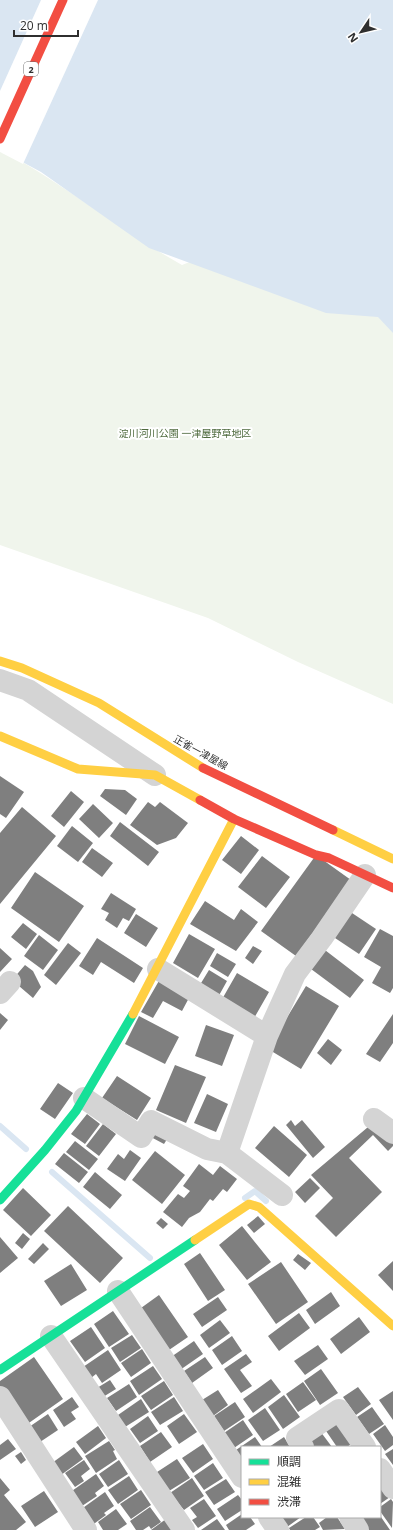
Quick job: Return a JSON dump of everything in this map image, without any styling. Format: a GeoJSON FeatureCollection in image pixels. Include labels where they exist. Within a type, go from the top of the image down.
{"type":"FeatureCollection","features":[{"type":"Feature","properties":{"kind":"street","name":"2"},"geometry":{"type":"LineString","coordinates":[[0,139],[63,0]]}},
{"type":"Feature","properties":{"kind":"street","name":"正雀一津屋線"},"geometry":{"type":"LineString","coordinates":[[0,661],[99,703],[197,765],[393,859]]}},
{"type":"Feature","properties":{"kind":"street"},"geometry":{"type":"LineString","coordinates":[[0,680],[28,690],[155,774],[234,819],[316,855],[329,858],[393,888]]}},
{"type":"Feature","properties":{"kind":"street"},"geometry":{"type":"LineString","coordinates":[[0,736],[78,769],[155,774]]}},
{"type":"Feature","properties":{"kind":"street"},"geometry":{"type":"LineString","coordinates":[[0,1200],[44,1152],[84,1098],[158,969],[234,819]]}},
{"type":"Feature","properties":{"kind":"street"},"geometry":{"type":"LineString","coordinates":[[227,1153],[267,1036],[295,974],[322,938],[365,875]]}},
{"type":"Feature","properties":{"kind":"street"},"geometry":{"type":"LineString","coordinates":[[158,969],[267,1036]]}},
{"type":"Feature","properties":{"kind":"street"},"geometry":{"type":"LineString","coordinates":[[84,1098],[141,1137],[151,1121],[206,1149],[227,1153],[282,1195]]}},
{"type":"Feature","properties":{"kind":"street"},"geometry":{"type":"LineString","coordinates":[[374,1119],[393,1133]]}},
{"type":"Feature","properties":{"kind":"street"},"geometry":{"type":"LineString","coordinates":[[0,1370],[249,1204],[259,1207],[393,1326]]}},
{"type":"Feature","properties":{"kind":"street"},"geometry":{"type":"LineString","coordinates":[[118,1291],[241,1476]]}},
{"type":"Feature","properties":{"kind":"street"},"geometry":{"type":"LineString","coordinates":[[51,1336],[184,1530]]}},
{"type":"Feature","properties":{"kind":"street"},"geometry":{"type":"LineString","coordinates":[[0,1397],[86,1530]]}},
{"type":"Feature","properties":{"kind":"street"},"geometry":{"type":"LineString","coordinates":[[302,1446],[297,1438],[339,1410],[364,1446]]}},
{"type":"Feature","properties":{"kind":"street"},"geometry":{"type":"LineString","coordinates":[[381,1470],[393,1488]]}},
{"type":"Feature","properties":{"kind":"street"},"geometry":{"type":"LineString","coordinates":[[270,1518],[278,1530]]}},
{"type":"Feature","properties":{"kind":"street"},"geometry":{"type":"LineString","coordinates":[[351,1518],[358,1530]]}},
{"type":"Feature","properties":{"kind":"green space","name":"淀川河川公園 一津屋野草地区"},"geometry":{"type":"Polygon","coordinates":[[[0,150],[47,177],[136,237],[182,265],[205,256],[382,314],[393,329],[393,704],[298,662],[208,618],[0,545],[0,150]]]}},
{"type":"Feature","properties":{"kind":"shaded area"},"geometry":{"type":"Polygon","coordinates":[[[0,0],[393,0],[393,333],[378,317],[326,313],[149,248],[41,172],[0,150],[0,0]]]}},
{"type":"Feature","properties":{"kind":"pier"},"geometry":{"type":"Polygon","coordinates":[[[41,0],[98,0],[23,164],[0,152],[0,91],[41,0]]]}},
{"type":"Feature","properties":{"kind":"building"},"geometry":{"type":"Polygon","coordinates":[[[0,776],[24,792],[6,818],[0,814],[0,776]]]}},
{"type":"Feature","properties":{"kind":"building"},"geometry":{"type":"Polygon","coordinates":[[[105,789],[125,790],[137,799],[126,815],[100,796],[105,789]]]}},
{"type":"Feature","properties":{"kind":"building"},"geometry":{"type":"Polygon","coordinates":[[[71,791],[84,802],[64,827],[51,816],[71,791]]]}},
{"type":"Feature","properties":{"kind":"building"},"geometry":{"type":"Polygon","coordinates":[[[148,802],[155,807],[160,802],[188,823],[176,838],[157,845],[130,825],[148,802]]]}},
{"type":"Feature","properties":{"kind":"building"},"geometry":{"type":"Polygon","coordinates":[[[93,804],[113,823],[99,838],[79,819],[93,804]]]}},
{"type":"Feature","properties":{"kind":"building"},"geometry":{"type":"Polygon","coordinates":[[[22,807],[56,836],[0,904],[0,833],[22,807]]]}},
{"type":"Feature","properties":{"kind":"building"},"geometry":{"type":"Polygon","coordinates":[[[120,822],[159,852],[148,866],[110,836],[120,822]]]}},
{"type":"Feature","properties":{"kind":"building"},"geometry":{"type":"Polygon","coordinates":[[[72,826],[93,843],[78,862],[57,846],[72,826]]]}},
{"type":"Feature","properties":{"kind":"building"},"geometry":{"type":"Polygon","coordinates":[[[241,836],[259,850],[241,874],[222,860],[241,836]]]}},
{"type":"Feature","properties":{"kind":"building"},"geometry":{"type":"Polygon","coordinates":[[[92,848],[113,863],[102,877],[82,862],[92,848]]]}},
{"type":"Feature","properties":{"kind":"building"},"geometry":{"type":"Polygon","coordinates":[[[316,855],[351,880],[296,956],[261,931],[316,855]]]}},
{"type":"Feature","properties":{"kind":"building"},"geometry":{"type":"Polygon","coordinates":[[[262,856],[290,877],[266,908],[238,887],[262,856]]]}},
{"type":"Feature","properties":{"kind":"building"},"geometry":{"type":"Polygon","coordinates":[[[35,872],[84,906],[59,942],[11,908],[35,872]]]}},
{"type":"Feature","properties":{"kind":"building"},"geometry":{"type":"Polygon","coordinates":[[[111,893],[136,909],[129,921],[123,918],[117,928],[105,920],[109,913],[101,909],[111,893]]]}},
{"type":"Feature","properties":{"kind":"building"},"geometry":{"type":"Polygon","coordinates":[[[205,901],[234,920],[241,909],[258,922],[236,951],[190,924],[205,901]]]}},
{"type":"Feature","properties":{"kind":"building"},"geometry":{"type":"Polygon","coordinates":[[[349,911],[376,929],[359,954],[332,936],[349,911]]]}},
{"type":"Feature","properties":{"kind":"building"},"geometry":{"type":"Polygon","coordinates":[[[136,914],[158,928],[146,947],[124,933],[136,914]]]}},
{"type":"Feature","properties":{"kind":"building"},"geometry":{"type":"Polygon","coordinates":[[[23,923],[37,934],[26,949],[11,937],[23,923]]]}},
{"type":"Feature","properties":{"kind":"building"},"geometry":{"type":"Polygon","coordinates":[[[380,929],[393,936],[393,988],[390,993],[372,983],[381,967],[364,957],[380,929]]]}},
{"type":"Feature","properties":{"kind":"building"},"geometry":{"type":"Polygon","coordinates":[[[189,934],[215,949],[198,978],[173,963],[189,934]]]}},
{"type":"Feature","properties":{"kind":"building"},"geometry":{"type":"Polygon","coordinates":[[[39,935],[58,950],[43,970],[24,956],[39,935]]]}},
{"type":"Feature","properties":{"kind":"building"},"geometry":{"type":"Polygon","coordinates":[[[97,938],[143,968],[134,983],[101,962],[93,975],[79,966],[97,938]]]}},
{"type":"Feature","properties":{"kind":"building"},"geometry":{"type":"Polygon","coordinates":[[[68,943],[81,953],[56,985],[44,975],[68,943]]]}},
{"type":"Feature","properties":{"kind":"building"},"geometry":{"type":"Polygon","coordinates":[[[253,946],[262,951],[253,964],[245,958],[253,946]]]}},
{"type":"Feature","properties":{"kind":"building"},"geometry":{"type":"Polygon","coordinates":[[[321,947],[364,980],[350,998],[307,966],[321,947]]]}},
{"type":"Feature","properties":{"kind":"building"},"geometry":{"type":"Polygon","coordinates":[[[0,948],[12,959],[0,972],[0,948]]]}},
{"type":"Feature","properties":{"kind":"building"},"geometry":{"type":"Polygon","coordinates":[[[217,953],[236,964],[228,977],[210,966],[217,953]]]}},
{"type":"Feature","properties":{"kind":"building"},"geometry":{"type":"Polygon","coordinates":[[[25,965],[33,971],[41,987],[33,998],[12,980],[25,965]]]}},
{"type":"Feature","properties":{"kind":"building"},"geometry":{"type":"Polygon","coordinates":[[[209,970],[227,981],[217,999],[198,988],[209,970]]]}},
{"type":"Feature","properties":{"kind":"building"},"geometry":{"type":"Polygon","coordinates":[[[237,973],[269,992],[253,1020],[221,1001],[237,973]]]}},
{"type":"Feature","properties":{"kind":"building"},"geometry":{"type":"Polygon","coordinates":[[[160,979],[190,996],[182,1011],[163,1001],[153,1018],[141,1012],[160,979]]]}},
{"type":"Feature","properties":{"kind":"building"},"geometry":{"type":"Polygon","coordinates":[[[306,986],[339,1006],[301,1069],[268,1049],[306,986]]]}},
{"type":"Feature","properties":{"kind":"building"},"geometry":{"type":"Polygon","coordinates":[[[0,1013],[8,1020],[0,1030],[0,1013]]]}},
{"type":"Feature","properties":{"kind":"building"},"geometry":{"type":"Polygon","coordinates":[[[393,1014],[393,1043],[380,1062],[366,1054],[393,1014]]]}},
{"type":"Feature","properties":{"kind":"building"},"geometry":{"type":"Polygon","coordinates":[[[139,1016],[179,1037],[165,1064],[125,1044],[139,1016]]]}},
{"type":"Feature","properties":{"kind":"building"},"geometry":{"type":"Polygon","coordinates":[[[206,1025],[234,1035],[222,1066],[195,1056],[206,1025]]]}},
{"type":"Feature","properties":{"kind":"building"},"geometry":{"type":"Polygon","coordinates":[[[328,1039],[342,1050],[331,1065],[317,1053],[328,1039]]]}},
{"type":"Feature","properties":{"kind":"building"},"geometry":{"type":"Polygon","coordinates":[[[175,1065],[206,1077],[186,1123],[156,1110],[175,1065]]]}},
{"type":"Feature","properties":{"kind":"building"},"geometry":{"type":"Polygon","coordinates":[[[117,1076],[151,1098],[137,1120],[102,1098],[117,1076]]]}},
{"type":"Feature","properties":{"kind":"building"},"geometry":{"type":"Polygon","coordinates":[[[58,1083],[73,1093],[55,1119],[40,1109],[58,1083]]]}},
{"type":"Feature","properties":{"kind":"building"},"geometry":{"type":"Polygon","coordinates":[[[207,1094],[228,1104],[216,1132],[194,1123],[207,1094]]]}},
{"type":"Feature","properties":{"kind":"building"},"geometry":{"type":"Polygon","coordinates":[[[87,1114],[100,1124],[85,1144],[71,1134],[87,1114]]]}},
{"type":"Feature","properties":{"kind":"building"},"geometry":{"type":"Polygon","coordinates":[[[291,1120],[295,1126],[302,1120],[325,1147],[313,1158],[286,1125],[291,1120]]]}},
{"type":"Feature","properties":{"kind":"building"},"geometry":{"type":"Polygon","coordinates":[[[374,1122],[393,1139],[393,1146],[388,1151],[373,1135],[349,1158],[382,1192],[336,1237],[315,1216],[333,1198],[311,1175],[374,1122]]]}},
{"type":"Feature","properties":{"kind":"building"},"geometry":{"type":"Polygon","coordinates":[[[103,1124],[116,1134],[99,1156],[86,1146],[103,1124]]]}},
{"type":"Feature","properties":{"kind":"building"},"geometry":{"type":"Polygon","coordinates":[[[274,1126],[307,1155],[289,1177],[255,1148],[274,1126]]]}},
{"type":"Feature","properties":{"kind":"building"},"geometry":{"type":"Polygon","coordinates":[[[154,1127],[169,1136],[164,1144],[149,1136],[154,1127]]]}},
{"type":"Feature","properties":{"kind":"building"},"geometry":{"type":"Polygon","coordinates":[[[75,1141],[98,1159],[89,1170],[66,1152],[75,1141]]]}},
{"type":"Feature","properties":{"kind":"building"},"geometry":{"type":"Polygon","coordinates":[[[130,1150],[141,1158],[125,1181],[107,1169],[118,1154],[124,1159],[130,1150]]]}},
{"type":"Feature","properties":{"kind":"building"},"geometry":{"type":"Polygon","coordinates":[[[155,1151],[185,1175],[162,1204],[132,1180],[155,1151]]]}},
{"type":"Feature","properties":{"kind":"building"},"geometry":{"type":"Polygon","coordinates":[[[64,1153],[88,1172],[79,1183],[55,1164],[64,1153]]]}},
{"type":"Feature","properties":{"kind":"building"},"geometry":{"type":"Polygon","coordinates":[[[199,1164],[213,1175],[220,1166],[237,1179],[227,1192],[223,1189],[213,1201],[210,1199],[200,1212],[189,1218],[182,1227],[163,1212],[178,1194],[184,1198],[190,1191],[183,1186],[199,1164]]]}},
{"type":"Feature","properties":{"kind":"building"},"geometry":{"type":"Polygon","coordinates":[[[95,1172],[122,1195],[110,1209],[83,1187],[95,1172]]]}},
{"type":"Feature","properties":{"kind":"building"},"geometry":{"type":"Polygon","coordinates":[[[310,1178],[320,1188],[305,1203],[295,1192],[310,1178]]]}},
{"type":"Feature","properties":{"kind":"building"},"geometry":{"type":"Polygon","coordinates":[[[23,1188],[51,1215],[31,1236],[3,1210],[23,1188]]]}},
{"type":"Feature","properties":{"kind":"building"},"geometry":{"type":"Polygon","coordinates":[[[68,1206],[123,1258],[100,1283],[44,1231],[68,1206]]]}},
{"type":"Feature","properties":{"kind":"building"},"geometry":{"type":"Polygon","coordinates":[[[258,1216],[265,1224],[254,1233],[247,1225],[258,1216]]]}},
{"type":"Feature","properties":{"kind":"building"},"geometry":{"type":"Polygon","coordinates":[[[161,1218],[168,1224],[163,1229],[156,1223],[161,1218]]]}},
{"type":"Feature","properties":{"kind":"building"},"geometry":{"type":"Polygon","coordinates":[[[242,1226],[271,1262],[247,1280],[219,1245],[242,1226]]]}},
{"type":"Feature","properties":{"kind":"building"},"geometry":{"type":"Polygon","coordinates":[[[23,1233],[30,1239],[22,1249],[15,1243],[23,1233]]]}},
{"type":"Feature","properties":{"kind":"building"},"geometry":{"type":"Polygon","coordinates":[[[0,1237],[18,1258],[0,1273],[0,1237]]]}},
{"type":"Feature","properties":{"kind":"building"},"geometry":{"type":"Polygon","coordinates":[[[43,1243],[49,1249],[34,1264],[28,1259],[43,1243]]]}},
{"type":"Feature","properties":{"kind":"building"},"geometry":{"type":"Polygon","coordinates":[[[200,1253],[225,1290],[208,1301],[184,1264],[200,1253]]]}},
{"type":"Feature","properties":{"kind":"building"},"geometry":{"type":"Polygon","coordinates":[[[298,1254],[311,1263],[305,1270],[293,1260],[298,1254]]]}},
{"type":"Feature","properties":{"kind":"building"},"geometry":{"type":"Polygon","coordinates":[[[393,1261],[393,1291],[378,1275],[393,1261]]]}},
{"type":"Feature","properties":{"kind":"building"},"geometry":{"type":"Polygon","coordinates":[[[281,1262],[308,1302],[276,1324],[248,1284],[281,1262]]]}},
{"type":"Feature","properties":{"kind":"building"},"geometry":{"type":"Polygon","coordinates":[[[71,1264],[87,1290],[61,1306],[44,1281],[71,1264]]]}},
{"type":"Feature","properties":{"kind":"building"},"geometry":{"type":"Polygon","coordinates":[[[331,1292],[340,1306],[315,1324],[306,1310],[331,1292]]]}},
{"type":"Feature","properties":{"kind":"building"},"geometry":{"type":"Polygon","coordinates":[[[159,1295],[188,1337],[169,1350],[141,1308],[159,1295]]]}},
{"type":"Feature","properties":{"kind":"building"},"geometry":{"type":"Polygon","coordinates":[[[218,1297],[227,1310],[202,1327],[193,1314],[218,1297]]]}},
{"type":"Feature","properties":{"kind":"building"},"geometry":{"type":"Polygon","coordinates":[[[113,1311],[129,1334],[109,1347],[94,1324],[113,1311]]]}},
{"type":"Feature","properties":{"kind":"building"},"geometry":{"type":"Polygon","coordinates":[[[299,1313],[310,1328],[279,1351],[268,1336],[299,1313]]]}},
{"type":"Feature","properties":{"kind":"building"},"geometry":{"type":"Polygon","coordinates":[[[359,1317],[370,1332],[341,1354],[330,1339],[359,1317]]]}},
{"type":"Feature","properties":{"kind":"building"},"geometry":{"type":"Polygon","coordinates":[[[220,1320],[230,1333],[209,1348],[200,1335],[220,1320]]]}},
{"type":"Feature","properties":{"kind":"building"},"geometry":{"type":"Polygon","coordinates":[[[91,1327],[105,1348],[85,1362],[70,1341],[91,1327]]]}},
{"type":"Feature","properties":{"kind":"building"},"geometry":{"type":"Polygon","coordinates":[[[132,1335],[141,1348],[120,1362],[111,1348],[132,1335]]]}},
{"type":"Feature","properties":{"kind":"building"},"geometry":{"type":"Polygon","coordinates":[[[232,1336],[242,1351],[222,1365],[212,1350],[232,1336]]]}},
{"type":"Feature","properties":{"kind":"building"},"geometry":{"type":"Polygon","coordinates":[[[194,1341],[203,1354],[180,1370],[171,1357],[194,1341]]]}},
{"type":"Feature","properties":{"kind":"building"},"geometry":{"type":"Polygon","coordinates":[[[318,1345],[328,1359],[305,1375],[294,1361],[318,1345]]]}},
{"type":"Feature","properties":{"kind":"building"},"geometry":{"type":"Polygon","coordinates":[[[142,1349],[151,1363],[131,1377],[121,1363],[142,1349]]]}},
{"type":"Feature","properties":{"kind":"building"},"geometry":{"type":"Polygon","coordinates":[[[108,1350],[121,1370],[102,1383],[96,1374],[91,1378],[83,1367],[108,1350]]]}},
{"type":"Feature","properties":{"kind":"building"},"geometry":{"type":"Polygon","coordinates":[[[246,1354],[252,1362],[240,1370],[252,1386],[241,1393],[224,1369],[246,1354]]]}},
{"type":"Feature","properties":{"kind":"building"},"geometry":{"type":"Polygon","coordinates":[[[34,1357],[63,1399],[26,1425],[0,1389],[0,1381],[34,1357]]]}},
{"type":"Feature","properties":{"kind":"building"},"geometry":{"type":"Polygon","coordinates":[[[205,1357],[213,1368],[192,1383],[184,1371],[205,1357]]]}},
{"type":"Feature","properties":{"kind":"building"},"geometry":{"type":"Polygon","coordinates":[[[153,1366],[162,1379],[139,1395],[130,1381],[153,1366]]]}},
{"type":"Feature","properties":{"kind":"building"},"geometry":{"type":"Polygon","coordinates":[[[321,1369],[338,1393],[320,1405],[304,1381],[321,1369]]]}},
{"type":"Feature","properties":{"kind":"building"},"geometry":{"type":"Polygon","coordinates":[[[271,1379],[281,1392],[253,1413],[243,1399],[271,1379]]]}},
{"type":"Feature","properties":{"kind":"building"},"geometry":{"type":"Polygon","coordinates":[[[110,1380],[116,1389],[103,1397],[97,1388],[110,1380]]]}},
{"type":"Feature","properties":{"kind":"building"},"geometry":{"type":"Polygon","coordinates":[[[164,1381],[173,1395],[151,1410],[141,1396],[164,1381]]]}},
{"type":"Feature","properties":{"kind":"building"},"geometry":{"type":"Polygon","coordinates":[[[303,1382],[316,1400],[298,1412],[286,1394],[303,1382]]]}},
{"type":"Feature","properties":{"kind":"building"},"geometry":{"type":"Polygon","coordinates":[[[129,1384],[137,1397],[116,1411],[107,1398],[129,1384]]]}},
{"type":"Feature","properties":{"kind":"building"},"geometry":{"type":"Polygon","coordinates":[[[358,1387],[371,1404],[356,1415],[343,1397],[358,1387]]]}},
{"type":"Feature","properties":{"kind":"building"},"geometry":{"type":"Polygon","coordinates":[[[218,1390],[228,1405],[213,1416],[202,1400],[218,1390]]]}},
{"type":"Feature","properties":{"kind":"building"},"geometry":{"type":"Polygon","coordinates":[[[393,1391],[393,1420],[379,1400],[393,1391]]]}},
{"type":"Feature","properties":{"kind":"building"},"geometry":{"type":"Polygon","coordinates":[[[284,1395],[300,1417],[283,1429],[268,1407],[284,1395]]]}},
{"type":"Feature","properties":{"kind":"building"},"geometry":{"type":"Polygon","coordinates":[[[72,1397],[79,1407],[71,1412],[76,1419],[64,1427],[53,1410],[72,1397]]]}},
{"type":"Feature","properties":{"kind":"building"},"geometry":{"type":"Polygon","coordinates":[[[174,1397],[183,1411],[160,1425],[151,1412],[174,1397]]]}},
{"type":"Feature","properties":{"kind":"building"},"geometry":{"type":"Polygon","coordinates":[[[141,1399],[149,1412],[125,1427],[118,1415],[141,1399]]]}},
{"type":"Feature","properties":{"kind":"building"},"geometry":{"type":"Polygon","coordinates":[[[235,1402],[245,1417],[224,1431],[214,1416],[235,1402]]]}},
{"type":"Feature","properties":{"kind":"building"},"geometry":{"type":"Polygon","coordinates":[[[372,1407],[384,1424],[369,1434],[357,1417],[372,1407]]]}},
{"type":"Feature","properties":{"kind":"building"},"geometry":{"type":"Polygon","coordinates":[[[265,1408],[280,1430],[263,1441],[248,1420],[265,1408]]]}},
{"type":"Feature","properties":{"kind":"building"},"geometry":{"type":"Polygon","coordinates":[[[48,1414],[58,1430],[40,1442],[29,1427],[48,1414]]]}},
{"type":"Feature","properties":{"kind":"building"},"geometry":{"type":"Polygon","coordinates":[[[184,1414],[197,1432],[179,1444],[167,1426],[184,1414]]]}},
{"type":"Feature","properties":{"kind":"building"},"geometry":{"type":"Polygon","coordinates":[[[148,1416],[158,1431],[140,1443],[130,1429],[148,1416]]]}},
{"type":"Feature","properties":{"kind":"building"},"geometry":{"type":"Polygon","coordinates":[[[338,1419],[354,1442],[348,1446],[336,1446],[324,1428],[338,1419]]]}},
{"type":"Feature","properties":{"kind":"building"},"geometry":{"type":"Polygon","coordinates":[[[243,1420],[253,1435],[234,1448],[224,1433],[243,1420]]]}},
{"type":"Feature","properties":{"kind":"building"},"geometry":{"type":"Polygon","coordinates":[[[385,1425],[393,1437],[393,1445],[385,1451],[373,1434],[385,1425]]]}},
{"type":"Feature","properties":{"kind":"building"},"geometry":{"type":"Polygon","coordinates":[[[98,1426],[106,1438],[85,1454],[76,1442],[98,1426]]]}},
{"type":"Feature","properties":{"kind":"building"},"geometry":{"type":"Polygon","coordinates":[[[320,1431],[331,1446],[312,1446],[311,1438],[320,1431]]]}},
{"type":"Feature","properties":{"kind":"building"},"geometry":{"type":"Polygon","coordinates":[[[161,1432],[172,1447],[150,1462],[140,1446],[161,1432]]]}},
{"type":"Feature","properties":{"kind":"building"},"geometry":{"type":"Polygon","coordinates":[[[255,1437],[261,1446],[242,1446],[255,1437]]]}},
{"type":"Feature","properties":{"kind":"building"},"geometry":{"type":"Polygon","coordinates":[[[284,1437],[289,1446],[270,1446],[284,1437]]]}},
{"type":"Feature","properties":{"kind":"building"},"geometry":{"type":"Polygon","coordinates":[[[8,1439],[16,1449],[0,1460],[0,1445],[8,1439]]]}},
{"type":"Feature","properties":{"kind":"building"},"geometry":{"type":"Polygon","coordinates":[[[109,1441],[115,1450],[113,1451],[117,1459],[96,1473],[85,1456],[109,1441]]]}},
{"type":"Feature","properties":{"kind":"building"},"geometry":{"type":"Polygon","coordinates":[[[203,1444],[213,1459],[193,1473],[182,1458],[203,1444]]]}},
{"type":"Feature","properties":{"kind":"building"},"geometry":{"type":"Polygon","coordinates":[[[74,1447],[83,1459],[61,1475],[52,1463],[74,1447]]]}},
{"type":"Feature","properties":{"kind":"building"},"geometry":{"type":"Polygon","coordinates":[[[241,1447],[241,1458],[236,1450],[241,1447]]]}},
{"type":"Feature","properties":{"kind":"building"},"geometry":{"type":"Polygon","coordinates":[[[393,1449],[393,1465],[385,1454],[393,1449]]]}},
{"type":"Feature","properties":{"kind":"building"},"geometry":{"type":"Polygon","coordinates":[[[21,1452],[26,1460],[21,1464],[15,1456],[21,1452]]]}},
{"type":"Feature","properties":{"kind":"building"},"geometry":{"type":"Polygon","coordinates":[[[177,1459],[190,1478],[169,1491],[154,1474],[177,1459]]]}},
{"type":"Feature","properties":{"kind":"building"},"geometry":{"type":"Polygon","coordinates":[[[84,1460],[90,1469],[81,1476],[84,1481],[75,1487],[65,1473],[84,1460]]]}},
{"type":"Feature","properties":{"kind":"building"},"geometry":{"type":"Polygon","coordinates":[[[119,1460],[128,1474],[108,1487],[99,1474],[119,1460]]]}},
{"type":"Feature","properties":{"kind":"building"},"geometry":{"type":"Polygon","coordinates":[[[213,1463],[223,1478],[204,1490],[194,1476],[213,1463]]]}},
{"type":"Feature","properties":{"kind":"building"},"geometry":{"type":"Polygon","coordinates":[[[96,1474],[104,1486],[95,1493],[97,1496],[79,1508],[69,1493],[96,1474]]]}},
{"type":"Feature","properties":{"kind":"building"},"geometry":{"type":"Polygon","coordinates":[[[129,1476],[138,1490],[118,1504],[108,1490],[129,1476]]]}},
{"type":"Feature","properties":{"kind":"building"},"geometry":{"type":"Polygon","coordinates":[[[0,1478],[10,1490],[4,1495],[26,1522],[16,1530],[0,1530],[0,1478]]]}},
{"type":"Feature","properties":{"kind":"building"},"geometry":{"type":"Polygon","coordinates":[[[192,1478],[204,1496],[184,1510],[170,1493],[192,1478]]]}},
{"type":"Feature","properties":{"kind":"building"},"geometry":{"type":"Polygon","coordinates":[[[226,1479],[235,1492],[214,1505],[205,1492],[226,1479]]]}},
{"type":"Feature","properties":{"kind":"building"},"geometry":{"type":"Polygon","coordinates":[[[381,1483],[390,1497],[381,1503],[381,1483]]]}},
{"type":"Feature","properties":{"kind":"building"},"geometry":{"type":"Polygon","coordinates":[[[141,1490],[151,1505],[131,1519],[120,1504],[141,1490]]]}},
{"type":"Feature","properties":{"kind":"building"},"geometry":{"type":"Polygon","coordinates":[[[44,1491],[58,1512],[35,1527],[21,1506],[44,1491]]]}},
{"type":"Feature","properties":{"kind":"building"},"geometry":{"type":"Polygon","coordinates":[[[105,1492],[114,1506],[104,1513],[106,1515],[91,1526],[80,1510],[105,1492]]]}},
{"type":"Feature","properties":{"kind":"building"},"geometry":{"type":"Polygon","coordinates":[[[238,1495],[241,1499],[241,1511],[225,1521],[217,1509],[238,1495]]]}},
{"type":"Feature","properties":{"kind":"building"},"geometry":{"type":"Polygon","coordinates":[[[204,1499],[216,1516],[198,1528],[192,1520],[197,1517],[190,1508],[204,1499]]]}},
{"type":"Feature","properties":{"kind":"building"},"geometry":{"type":"Polygon","coordinates":[[[391,1499],[393,1502],[392,1528],[381,1512],[381,1506],[391,1499]]]}},
{"type":"Feature","properties":{"kind":"building"},"geometry":{"type":"Polygon","coordinates":[[[150,1507],[161,1522],[151,1529],[149,1526],[143,1530],[136,1530],[130,1521],[150,1507]]]}},
{"type":"Feature","properties":{"kind":"building"},"geometry":{"type":"Polygon","coordinates":[[[116,1509],[127,1524],[118,1530],[103,1530],[98,1522],[116,1509]]]}},
{"type":"Feature","properties":{"kind":"building"},"geometry":{"type":"Polygon","coordinates":[[[241,1515],[241,1518],[251,1518],[255,1524],[246,1530],[229,1530],[226,1525],[241,1515]]]}},
{"type":"Feature","properties":{"kind":"building"},"geometry":{"type":"Polygon","coordinates":[[[381,1517],[390,1530],[369,1530],[361,1519],[381,1517]]]}},
{"type":"Feature","properties":{"kind":"building"},"geometry":{"type":"Polygon","coordinates":[[[281,1518],[300,1518],[287,1527],[281,1518]]]}},
{"type":"Feature","properties":{"kind":"building"},"geometry":{"type":"Polygon","coordinates":[[[304,1518],[314,1518],[320,1527],[315,1530],[290,1530],[289,1528],[304,1518]]]}},
{"type":"Feature","properties":{"kind":"building"},"geometry":{"type":"Polygon","coordinates":[[[326,1518],[338,1518],[345,1529],[323,1530],[319,1523],[326,1518]]]}},
{"type":"Feature","properties":{"kind":"building"},"geometry":{"type":"Polygon","coordinates":[[[166,1519],[174,1530],[151,1530],[166,1519]]]}},
{"type":"Feature","properties":{"kind":"building"},"geometry":{"type":"Polygon","coordinates":[[[217,1519],[225,1530],[201,1530],[217,1519]]]}},
{"type":"Feature","properties":{"kind":"waterway"},"geometry":{"type":"LineString","coordinates":[[0,1126],[26,1149]]}},
{"type":"Feature","properties":{"kind":"waterway"},"geometry":{"type":"LineString","coordinates":[[52,1172],[150,1258]]}},
{"type":"Feature","properties":{"kind":"waterway"},"geometry":{"type":"LineString","coordinates":[[245,1198],[255,1191],[266,1201]]}},
{"type":"Feature","properties":{"kind":"traffic: fast"},"geometry":{"type":"LineString","coordinates":[[0,1200],[45,1150],[76,1111],[133,1014]]}},
{"type":"Feature","properties":{"kind":"traffic: fast"},"geometry":{"type":"LineString","coordinates":[[0,1370],[195,1240]]}},
{"type":"Feature","properties":{"kind":"traffic: slow"},"geometry":{"type":"LineString","coordinates":[[0,661],[22,668],[99,703],[203,768]]}},
{"type":"Feature","properties":{"kind":"traffic: slow"},"geometry":{"type":"LineString","coordinates":[[0,736],[78,769],[155,775],[200,800]]}},
{"type":"Feature","properties":{"kind":"traffic: slow"},"geometry":{"type":"LineString","coordinates":[[133,1014],[234,819]]}},
{"type":"Feature","properties":{"kind":"traffic: slow"},"geometry":{"type":"LineString","coordinates":[[333,830],[393,859]]}},
{"type":"Feature","properties":{"kind":"traffic: slow"},"geometry":{"type":"LineString","coordinates":[[195,1240],[249,1204],[259,1207],[393,1326]]}},
{"type":"Feature","properties":{"kind":"traffic: jam"},"geometry":{"type":"LineString","coordinates":[[0,139],[63,0]]}},
{"type":"Feature","properties":{"kind":"traffic: jam"},"geometry":{"type":"LineString","coordinates":[[203,768],[333,830]]}},
{"type":"Feature","properties":{"kind":"traffic: jam"},"geometry":{"type":"LineString","coordinates":[[200,800],[234,819],[316,855],[329,858],[393,888]]}}]}
